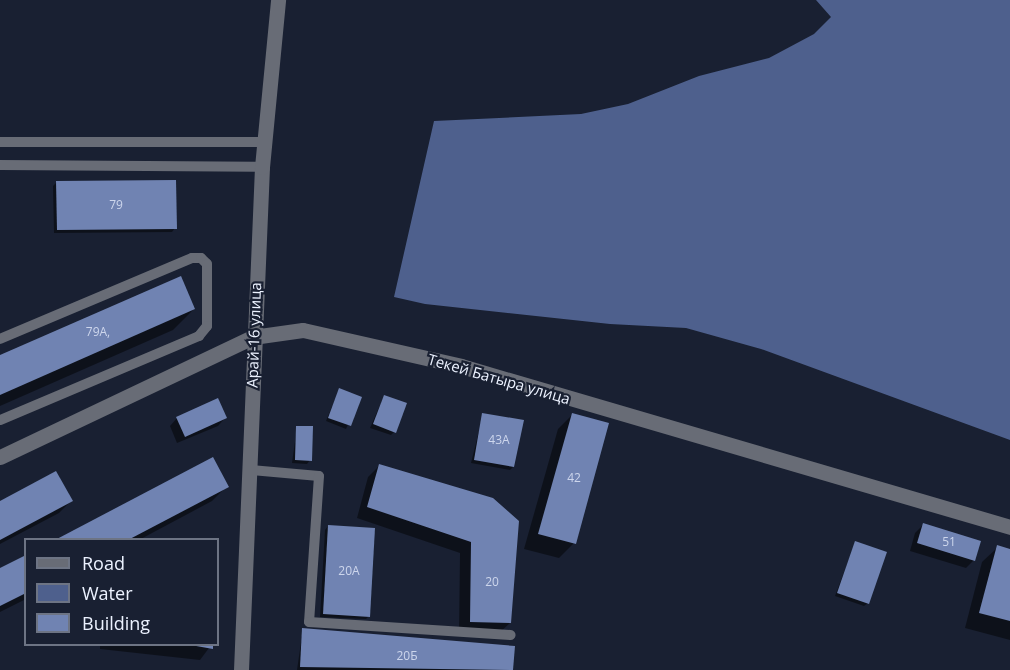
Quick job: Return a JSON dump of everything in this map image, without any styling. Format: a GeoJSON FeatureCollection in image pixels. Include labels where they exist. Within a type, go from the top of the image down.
{"type":"FeatureCollection","features":[{"type":"Feature","properties":{"kind":"street","name":"Арай-16 улица"},"geometry":{"type":"LineString","coordinates":[[241,670],[250,471],[253,337],[262,167],[278,0]]}},
{"type":"Feature","properties":{"kind":"street","name":"Текей Батыра улица"},"geometry":{"type":"LineString","coordinates":[[0,457],[253,337],[303,330],[461,366],[1010,527]]}},
{"type":"Feature","properties":{"kind":"lane"},"geometry":{"type":"LineString","coordinates":[[0,142],[265,142]]}},
{"type":"Feature","properties":{"kind":"lane"},"geometry":{"type":"LineString","coordinates":[[0,165],[262,167]]}},
{"type":"Feature","properties":{"kind":"lane"},"geometry":{"type":"LineString","coordinates":[[0,339],[192,258],[201,258],[207,264],[207,326],[199,336],[0,420]]}},
{"type":"Feature","properties":{"kind":"lane"},"geometry":{"type":"LineString","coordinates":[[250,471],[319,476],[309,622],[511,635]]}},
{"type":"Feature","properties":{"kind":"water"},"geometry":{"type":"Polygon","coordinates":[[[816,0],[1010,0],[1010,440],[761,349],[686,328],[610,324],[425,304],[394,297],[434,121],[581,114],[628,104],[699,76],[769,58],[814,34],[831,17],[816,0]]]}},
{"type":"Feature","properties":{"kind":"building"},"geometry":{"type":"Polygon","coordinates":[[[176,180],[177,229],[57,230],[56,181],[176,180]]]}},
{"type":"Feature","properties":{"kind":"building"},"geometry":{"type":"Polygon","coordinates":[[[181,276],[195,309],[0,395],[0,355],[181,276]]]}},
{"type":"Feature","properties":{"kind":"building"},"geometry":{"type":"Polygon","coordinates":[[[339,388],[362,397],[351,426],[328,418],[339,388]]]}},
{"type":"Feature","properties":{"kind":"building"},"geometry":{"type":"Polygon","coordinates":[[[384,395],[407,403],[396,433],[373,424],[384,395]]]}},
{"type":"Feature","properties":{"kind":"building"},"geometry":{"type":"Polygon","coordinates":[[[218,398],[227,418],[185,437],[176,417],[218,398]]]}},
{"type":"Feature","properties":{"kind":"building"},"geometry":{"type":"Polygon","coordinates":[[[482,413],[524,420],[514,467],[474,460],[482,413]]]}},
{"type":"Feature","properties":{"kind":"building"},"geometry":{"type":"Polygon","coordinates":[[[572,413],[609,423],[576,544],[538,534],[572,413]]]}},
{"type":"Feature","properties":{"kind":"building"},"geometry":{"type":"Polygon","coordinates":[[[296,426],[313,426],[312,461],[295,460],[296,426]]]}},
{"type":"Feature","properties":{"kind":"building"},"geometry":{"type":"Polygon","coordinates":[[[213,457],[229,487],[132,538],[59,538],[213,457]]]}},
{"type":"Feature","properties":{"kind":"building"},"geometry":{"type":"Polygon","coordinates":[[[379,464],[493,498],[519,521],[511,623],[470,622],[471,542],[367,507],[379,464]]]}},
{"type":"Feature","properties":{"kind":"building"},"geometry":{"type":"Polygon","coordinates":[[[56,471],[73,501],[0,540],[0,501],[56,471]]]}},
{"type":"Feature","properties":{"kind":"building"},"geometry":{"type":"Polygon","coordinates":[[[923,523],[981,541],[975,561],[917,543],[923,523]]]}},
{"type":"Feature","properties":{"kind":"building"},"geometry":{"type":"Polygon","coordinates":[[[328,525],[375,528],[370,617],[323,614],[328,525]]]}},
{"type":"Feature","properties":{"kind":"building"},"geometry":{"type":"Polygon","coordinates":[[[855,541],[887,552],[869,604],[837,593],[855,541]]]}},
{"type":"Feature","properties":{"kind":"building"},"geometry":{"type":"Polygon","coordinates":[[[997,545],[1010,549],[1010,621],[979,613],[997,545]]]}},
{"type":"Feature","properties":{"kind":"building"},"geometry":{"type":"Polygon","coordinates":[[[24,556],[24,594],[0,606],[0,568],[24,556]]]}},
{"type":"Feature","properties":{"kind":"building"},"geometry":{"type":"Polygon","coordinates":[[[302,628],[515,646],[513,670],[300,667],[302,628]]]}},
{"type":"Feature","properties":{"kind":"building"},"geometry":{"type":"Polygon","coordinates":[[[196,646],[213,646],[213,649],[196,646]]]}}]}
